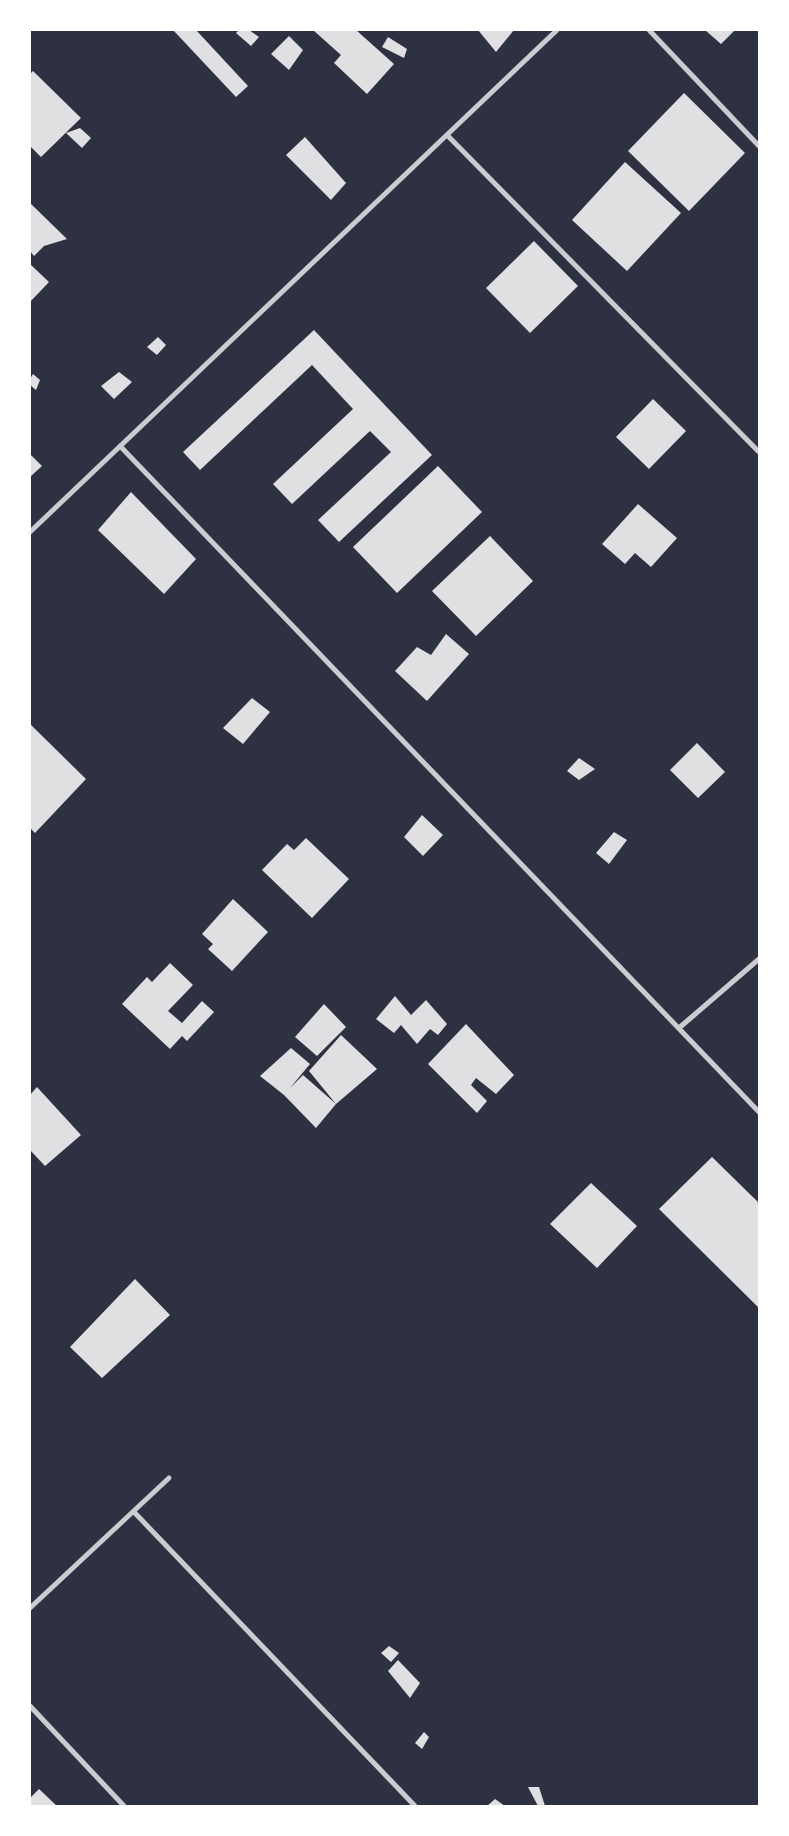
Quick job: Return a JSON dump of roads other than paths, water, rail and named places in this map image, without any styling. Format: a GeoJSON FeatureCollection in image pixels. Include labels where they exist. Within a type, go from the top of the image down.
{"type":"FeatureCollection","features":[{"type":"Feature","properties":{"kind":"street"},"geometry":{"type":"LineString","coordinates":[[30,532],[557,30]]}},
{"type":"Feature","properties":{"kind":"street"},"geometry":{"type":"LineString","coordinates":[[649,30],[759,146]]}},
{"type":"Feature","properties":{"kind":"street"},"geometry":{"type":"LineString","coordinates":[[447,135],[759,452]]}},
{"type":"Feature","properties":{"kind":"street"},"geometry":{"type":"LineString","coordinates":[[120,446],[759,1112]]}},
{"type":"Feature","properties":{"kind":"street"},"geometry":{"type":"LineString","coordinates":[[679,1028],[759,959]]}},
{"type":"Feature","properties":{"kind":"street"},"geometry":{"type":"LineString","coordinates":[[30,1608],[170,1478]]}},
{"type":"Feature","properties":{"kind":"street"},"geometry":{"type":"LineString","coordinates":[[134,1512],[415,1806]]}},
{"type":"Feature","properties":{"kind":"street"},"geometry":{"type":"LineString","coordinates":[[30,1706],[124,1806]]}}]}
